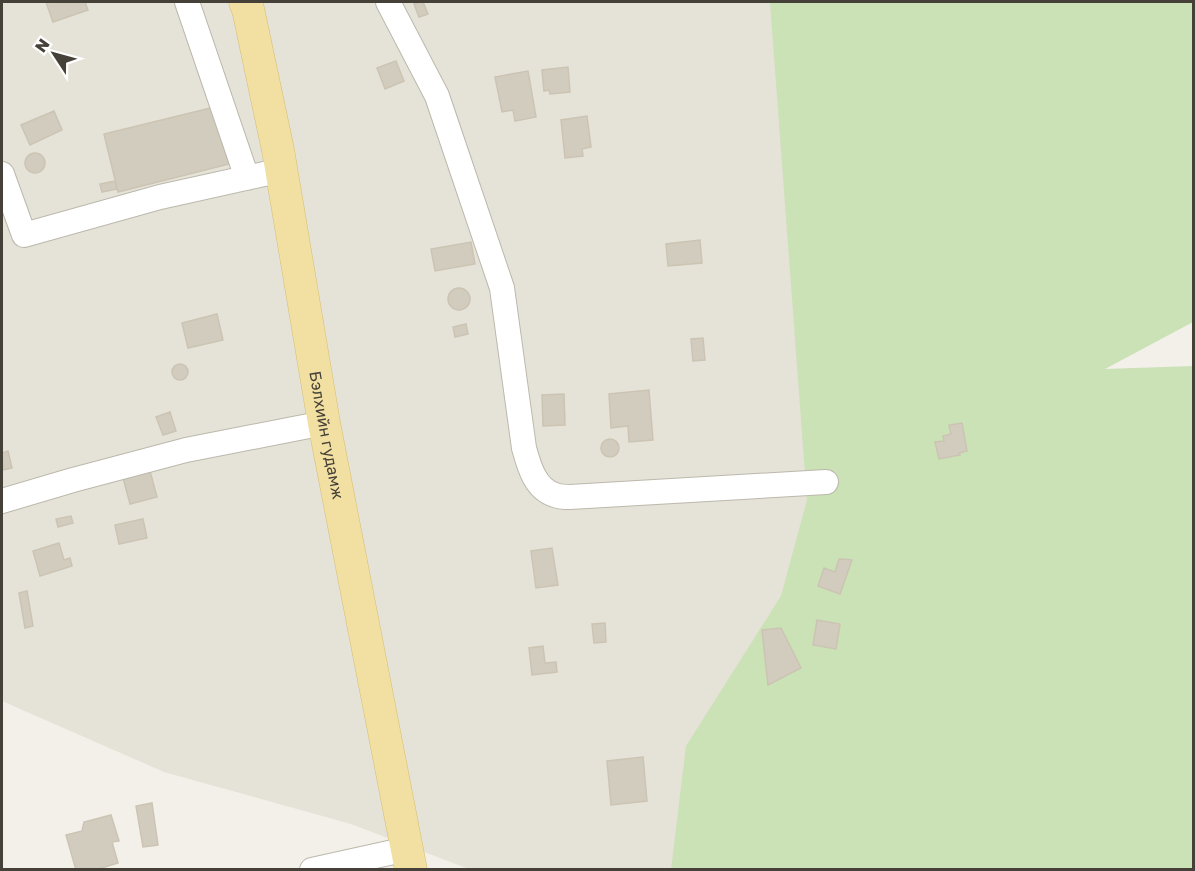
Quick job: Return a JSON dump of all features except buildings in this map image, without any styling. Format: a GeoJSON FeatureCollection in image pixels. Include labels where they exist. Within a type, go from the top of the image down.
{"type":"FeatureCollection","features":[{"type":"Feature","properties":{"kind":"main road","name":"Бэлхийн гудамж"},"geometry":{"type":"LineString","coordinates":[[245,2],[282,170],[324,423],[409,859]]}},
{"type":"Feature","properties":{"kind":"street"},"geometry":{"type":"LineString","coordinates":[[187,2],[247,178]]}},
{"type":"Feature","properties":{"kind":"street"},"geometry":{"type":"LineString","coordinates":[[388,2],[437,96],[502,288],[524,448],[531,473],[542,487],[553,495],[570,497],[826,482]]}},
{"type":"Feature","properties":{"kind":"street"},"geometry":{"type":"LineString","coordinates":[[2,174],[24,235],[160,197],[282,170]]}},
{"type":"Feature","properties":{"kind":"street"},"geometry":{"type":"LineString","coordinates":[[2,501],[186,450],[324,423]]}},
{"type":"Feature","properties":{"kind":"street"},"geometry":{"type":"LineString","coordinates":[[312,870],[409,859]]}},
{"type":"Feature","properties":{"kind":"shaded area"},"geometry":{"type":"Polygon","coordinates":[[[2,2],[958,2],[834,869],[469,869],[351,824],[164,772],[2,701],[2,2]]]}},
{"type":"Feature","properties":{"kind":"green space"},"geometry":{"type":"Polygon","coordinates":[[[770,2],[1193,2],[1193,322],[1105,369],[1193,366],[1193,869],[671,870],[686,746],[781,596],[807,500],[770,2]]]}}]}
